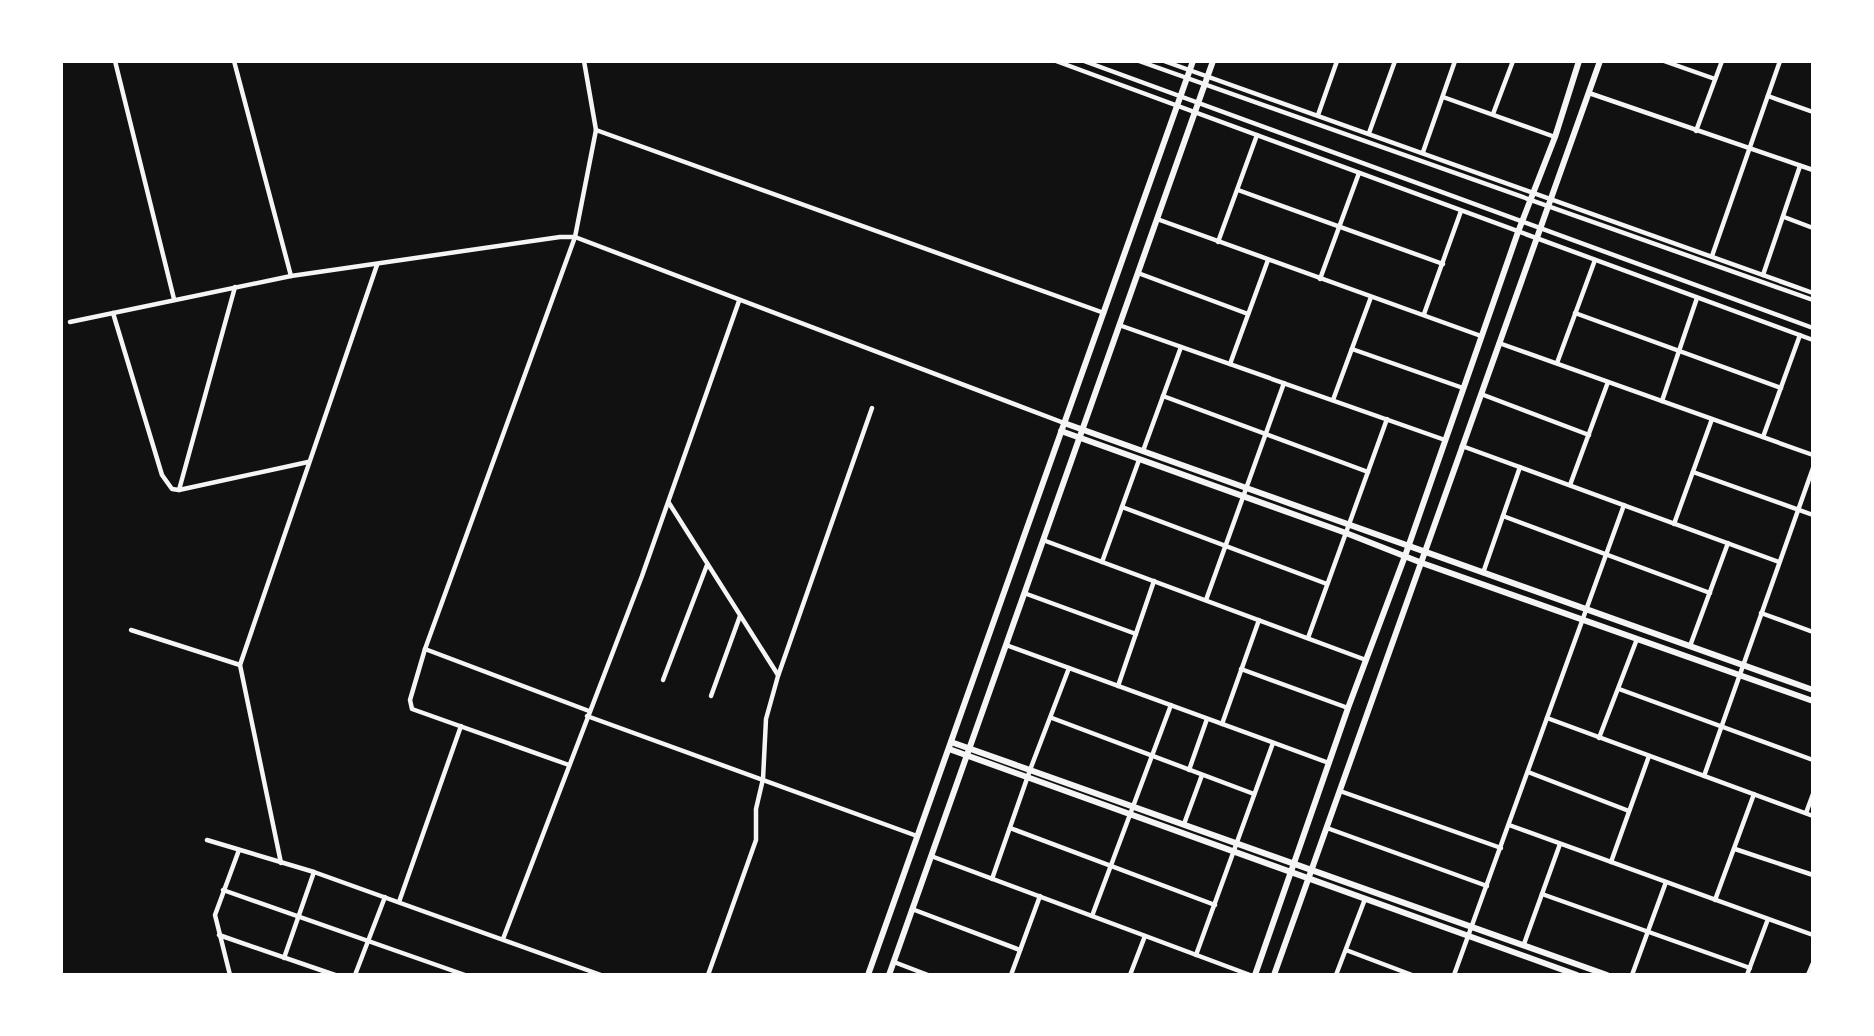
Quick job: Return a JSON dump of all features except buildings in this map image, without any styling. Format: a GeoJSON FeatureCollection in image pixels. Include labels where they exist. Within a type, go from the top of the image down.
{"type":"FeatureCollection","features":[{"type":"Feature","properties":{"kind":"street"},"geometry":{"type":"LineString","coordinates":[[115,61],[174,299]]}},
{"type":"Feature","properties":{"kind":"street"},"geometry":{"type":"LineString","coordinates":[[234,61],[291,276]]}},
{"type":"Feature","properties":{"kind":"street"},"geometry":{"type":"LineString","coordinates":[[569,765],[412,709],[410,700],[425,649],[575,237],[596,130],[584,61]]}},
{"type":"Feature","properties":{"kind":"street"},"geometry":{"type":"LineString","coordinates":[[1056,61],[1813,340]]}},
{"type":"Feature","properties":{"kind":"street"},"geometry":{"type":"LineString","coordinates":[[1084,61],[1813,328]]}},
{"type":"Feature","properties":{"kind":"street"},"geometry":{"type":"LineString","coordinates":[[1139,61],[1207,76],[1813,293]]}},
{"type":"Feature","properties":{"kind":"street"},"geometry":{"type":"LineString","coordinates":[[1164,61],[1205,84],[1813,300]]}},
{"type":"Feature","properties":{"kind":"street"},"geometry":{"type":"LineString","coordinates":[[867,975],[1193,61]]}},
{"type":"Feature","properties":{"kind":"street"},"geometry":{"type":"LineString","coordinates":[[889,975],[1213,61]]}},
{"type":"Feature","properties":{"kind":"street"},"geometry":{"type":"LineString","coordinates":[[1318,115],[1337,61]]}},
{"type":"Feature","properties":{"kind":"street"},"geometry":{"type":"LineString","coordinates":[[1369,133],[1395,61]]}},
{"type":"Feature","properties":{"kind":"street"},"geometry":{"type":"LineString","coordinates":[[1423,152],[1455,61]]}},
{"type":"Feature","properties":{"kind":"street"},"geometry":{"type":"LineString","coordinates":[[1493,114],[1513,61]]}},
{"type":"Feature","properties":{"kind":"street"},"geometry":{"type":"LineString","coordinates":[[931,856],[1253,975],[1409,546],[1518,232],[1555,136],[1579,61]]}},
{"type":"Feature","properties":{"kind":"street"},"geometry":{"type":"LineString","coordinates":[[1274,975],[1600,61]]}},
{"type":"Feature","properties":{"kind":"street"},"geometry":{"type":"LineString","coordinates":[[1664,61],[1715,79]]}},
{"type":"Feature","properties":{"kind":"street"},"geometry":{"type":"LineString","coordinates":[[1696,131],[1722,61]]}},
{"type":"Feature","properties":{"kind":"street"},"geometry":{"type":"LineString","coordinates":[[1712,257],[1780,61]]}},
{"type":"Feature","properties":{"kind":"street"},"geometry":{"type":"LineString","coordinates":[[1589,93],[1813,170]]}},
{"type":"Feature","properties":{"kind":"street"},"geometry":{"type":"LineString","coordinates":[[1768,96],[1813,112]]}},
{"type":"Feature","properties":{"kind":"street"},"geometry":{"type":"LineString","coordinates":[[1443,97],[1555,136]]}},
{"type":"Feature","properties":{"kind":"street"},"geometry":{"type":"LineString","coordinates":[[596,130],[1104,313]]}},
{"type":"Feature","properties":{"kind":"street"},"geometry":{"type":"LineString","coordinates":[[1219,242],[1257,135]]}},
{"type":"Feature","properties":{"kind":"street"},"geometry":{"type":"LineString","coordinates":[[1763,275],[1800,166]]}},
{"type":"Feature","properties":{"kind":"street"},"geometry":{"type":"LineString","coordinates":[[1320,279],[1359,173]]}},
{"type":"Feature","properties":{"kind":"street"},"geometry":{"type":"LineString","coordinates":[[1238,190],[1443,264]]}},
{"type":"Feature","properties":{"kind":"street"},"geometry":{"type":"LineString","coordinates":[[1424,314],[1461,211]]}},
{"type":"Feature","properties":{"kind":"street"},"geometry":{"type":"LineString","coordinates":[[1784,218],[1813,228]]}},
{"type":"Feature","properties":{"kind":"street"},"geometry":{"type":"LineString","coordinates":[[1157,219],[1481,336]]}},
{"type":"Feature","properties":{"kind":"street"},"geometry":{"type":"LineString","coordinates":[[70,322],[291,276],[575,237],[1083,430],[1813,690]]}},
{"type":"Feature","properties":{"kind":"street"},"geometry":{"type":"LineString","coordinates":[[1230,364],[1268,260]]}},
{"type":"Feature","properties":{"kind":"street"},"geometry":{"type":"LineString","coordinates":[[1557,363],[1595,260]]}},
{"type":"Feature","properties":{"kind":"street"},"geometry":{"type":"LineString","coordinates":[[281,863],[240,665],[377,265]]}},
{"type":"Feature","properties":{"kind":"street"},"geometry":{"type":"LineString","coordinates":[[1138,273],[1248,314]]}},
{"type":"Feature","properties":{"kind":"street"},"geometry":{"type":"LineString","coordinates":[[179,490],[235,287]]}},
{"type":"Feature","properties":{"kind":"street"},"geometry":{"type":"LineString","coordinates":[[1333,400],[1371,297]]}},
{"type":"Feature","properties":{"kind":"street"},"geometry":{"type":"LineString","coordinates":[[1662,401],[1697,298]]}},
{"type":"Feature","properties":{"kind":"street"},"geometry":{"type":"LineString","coordinates":[[503,939],[669,503],[739,301]]}},
{"type":"Feature","properties":{"kind":"street"},"geometry":{"type":"LineString","coordinates":[[113,313],[162,475],[172,489],[179,490],[309,461]]}},
{"type":"Feature","properties":{"kind":"street"},"geometry":{"type":"LineString","coordinates":[[1575,313],[1781,388]]}},
{"type":"Feature","properties":{"kind":"street"},"geometry":{"type":"LineString","coordinates":[[1119,325],[1445,439]]}},
{"type":"Feature","properties":{"kind":"street"},"geometry":{"type":"LineString","coordinates":[[1763,438],[1800,335]]}},
{"type":"Feature","properties":{"kind":"street"},"geometry":{"type":"LineString","coordinates":[[1499,343],[1813,455]]}},
{"type":"Feature","properties":{"kind":"street"},"geometry":{"type":"LineString","coordinates":[[1143,451],[1181,347]]}},
{"type":"Feature","properties":{"kind":"street"},"geometry":{"type":"LineString","coordinates":[[1352,349],[1463,388]]}},
{"type":"Feature","properties":{"kind":"street"},"geometry":{"type":"LineString","coordinates":[[1570,485],[1608,382]]}},
{"type":"Feature","properties":{"kind":"street"},"geometry":{"type":"LineString","coordinates":[[1206,600],[1284,383]]}},
{"type":"Feature","properties":{"kind":"street"},"geometry":{"type":"LineString","coordinates":[[1481,394],[1589,435]]}},
{"type":"Feature","properties":{"kind":"street"},"geometry":{"type":"LineString","coordinates":[[1163,396],[1368,472]]}},
{"type":"Feature","properties":{"kind":"street"},"geometry":{"type":"LineString","coordinates":[[708,975],[756,840],[766,719],[778,676],[872,408]]}},
{"type":"Feature","properties":{"kind":"street"},"geometry":{"type":"LineString","coordinates":[[1308,638],[1387,419]]}},
{"type":"Feature","properties":{"kind":"street"},"geometry":{"type":"LineString","coordinates":[[1674,524],[1712,419]]}},
{"type":"Feature","properties":{"kind":"street"},"geometry":{"type":"LineString","coordinates":[[1061,432],[1813,701]]}},
{"type":"Feature","properties":{"kind":"street"},"geometry":{"type":"LineString","coordinates":[[1462,446],[1779,562]]}},
{"type":"Feature","properties":{"kind":"street"},"geometry":{"type":"LineString","coordinates":[[1102,562],[1139,460]]}},
{"type":"Feature","properties":{"kind":"street"},"geometry":{"type":"LineString","coordinates":[[1483,573],[1520,467]]}},
{"type":"Feature","properties":{"kind":"street"},"geometry":{"type":"LineString","coordinates":[[1704,776],[1813,468]]}},
{"type":"Feature","properties":{"kind":"street"},"geometry":{"type":"LineString","coordinates":[[1693,472],[1813,515]]}},
{"type":"Feature","properties":{"kind":"street"},"geometry":{"type":"LineString","coordinates":[[669,503],[778,676]]}},
{"type":"Feature","properties":{"kind":"street"},"geometry":{"type":"LineString","coordinates":[[1454,975],[1624,505]]}},
{"type":"Feature","properties":{"kind":"street"},"geometry":{"type":"LineString","coordinates":[[1122,508],[1327,584]]}},
{"type":"Feature","properties":{"kind":"street"},"geometry":{"type":"LineString","coordinates":[[1503,516],[1710,593]]}},
{"type":"Feature","properties":{"kind":"street"},"geometry":{"type":"LineString","coordinates":[[1043,540],[1366,660]]}},
{"type":"Feature","properties":{"kind":"street"},"geometry":{"type":"LineString","coordinates":[[1690,646],[1728,543]]}},
{"type":"Feature","properties":{"kind":"street"},"geometry":{"type":"LineString","coordinates":[[663,680],[708,565]]}},
{"type":"Feature","properties":{"kind":"street"},"geometry":{"type":"LineString","coordinates":[[1118,686],[1154,582]]}},
{"type":"Feature","properties":{"kind":"street"},"geometry":{"type":"LineString","coordinates":[[1024,593],[1136,634]]}},
{"type":"Feature","properties":{"kind":"street"},"geometry":{"type":"LineString","coordinates":[[1761,613],[1813,632]]}},
{"type":"Feature","properties":{"kind":"street"},"geometry":{"type":"LineString","coordinates":[[710,696],[740,616]]}},
{"type":"Feature","properties":{"kind":"street"},"geometry":{"type":"LineString","coordinates":[[1222,724],[1259,620]]}},
{"type":"Feature","properties":{"kind":"street"},"geometry":{"type":"LineString","coordinates":[[131,630],[240,665]]}},
{"type":"Feature","properties":{"kind":"street"},"geometry":{"type":"LineString","coordinates":[[1600,738],[1638,638]]}},
{"type":"Feature","properties":{"kind":"street"},"geometry":{"type":"LineString","coordinates":[[1006,645],[1329,763]]}},
{"type":"Feature","properties":{"kind":"street"},"geometry":{"type":"LineString","coordinates":[[425,649],[588,714],[918,836]]}},
{"type":"Feature","properties":{"kind":"street"},"geometry":{"type":"LineString","coordinates":[[992,878],[1069,668]]}},
{"type":"Feature","properties":{"kind":"street"},"geometry":{"type":"LineString","coordinates":[[1241,669],[1348,708]]}},
{"type":"Feature","properties":{"kind":"street"},"geometry":{"type":"LineString","coordinates":[[1619,689],[1813,760]]}},
{"type":"Feature","properties":{"kind":"street"},"geometry":{"type":"LineString","coordinates":[[1092,916],[1171,705]]}},
{"type":"Feature","properties":{"kind":"street"},"geometry":{"type":"LineString","coordinates":[[1052,718],[1254,794]]}},
{"type":"Feature","properties":{"kind":"street"},"geometry":{"type":"LineString","coordinates":[[1547,718],[1813,816]]}},
{"type":"Feature","properties":{"kind":"street"},"geometry":{"type":"LineString","coordinates":[[1189,770],[1207,719]]}},
{"type":"Feature","properties":{"kind":"street"},"geometry":{"type":"LineString","coordinates":[[398,902],[461,726]]}},
{"type":"Feature","properties":{"kind":"street"},"geometry":{"type":"LineString","coordinates":[[1196,955],[1273,743]]}},
{"type":"Feature","properties":{"kind":"street"},"geometry":{"type":"LineString","coordinates":[[950,745],[1132,810],[1290,873],[1575,974]]}},
{"type":"Feature","properties":{"kind":"street"},"geometry":{"type":"LineString","coordinates":[[1611,862],[1648,755]]}},
{"type":"Feature","properties":{"kind":"street"},"geometry":{"type":"LineString","coordinates":[[1528,772],[1629,811]]}},
{"type":"Feature","properties":{"kind":"street"},"geometry":{"type":"LineString","coordinates":[[1184,824],[1202,775]]}},
{"type":"Feature","properties":{"kind":"street"},"geometry":{"type":"LineString","coordinates":[[1340,791],[1501,848]]}},
{"type":"Feature","properties":{"kind":"street"},"geometry":{"type":"LineString","coordinates":[[1715,900],[1755,794]]}},
{"type":"Feature","properties":{"kind":"street"},"geometry":{"type":"LineString","coordinates":[[1806,813],[1813,794]]}},
{"type":"Feature","properties":{"kind":"street"},"geometry":{"type":"LineString","coordinates":[[1132,810],[1184,824],[1607,975]]}},
{"type":"Feature","properties":{"kind":"street"},"geometry":{"type":"LineString","coordinates":[[1509,825],[1813,935]]}},
{"type":"Feature","properties":{"kind":"street"},"geometry":{"type":"LineString","coordinates":[[1010,828],[1215,905]]}},
{"type":"Feature","properties":{"kind":"street"},"geometry":{"type":"LineString","coordinates":[[1327,828],[1487,886]]}},
{"type":"Feature","properties":{"kind":"street"},"geometry":{"type":"LineString","coordinates":[[207,840],[314,872],[601,975]]}},
{"type":"Feature","properties":{"kind":"street"},"geometry":{"type":"LineString","coordinates":[[1524,944],[1560,844]]}},
{"type":"Feature","properties":{"kind":"street"},"geometry":{"type":"LineString","coordinates":[[1735,849],[1813,875]]}},
{"type":"Feature","properties":{"kind":"street"},"geometry":{"type":"LineString","coordinates":[[230,975],[215,915],[239,850]]}},
{"type":"Feature","properties":{"kind":"street"},"geometry":{"type":"LineString","coordinates":[[284,958],[314,872]]}},
{"type":"Feature","properties":{"kind":"street"},"geometry":{"type":"LineString","coordinates":[[1632,975],[1666,882]]}},
{"type":"Feature","properties":{"kind":"street"},"geometry":{"type":"LineString","coordinates":[[223,890],[465,975]]}},
{"type":"Feature","properties":{"kind":"street"},"geometry":{"type":"LineString","coordinates":[[1542,894],[1750,968]]}},
{"type":"Feature","properties":{"kind":"street"},"geometry":{"type":"LineString","coordinates":[[1011,975],[1040,896]]}},
{"type":"Feature","properties":{"kind":"street"},"geometry":{"type":"LineString","coordinates":[[355,975],[385,897]]}},
{"type":"Feature","properties":{"kind":"street"},"geometry":{"type":"LineString","coordinates":[[1336,975],[1365,899]]}},
{"type":"Feature","properties":{"kind":"street"},"geometry":{"type":"LineString","coordinates":[[912,909],[1020,950]]}},
{"type":"Feature","properties":{"kind":"street"},"geometry":{"type":"LineString","coordinates":[[1747,975],[1768,919]]}},
{"type":"Feature","properties":{"kind":"street"},"geometry":{"type":"LineString","coordinates":[[218,935],[335,975]]}},
{"type":"Feature","properties":{"kind":"street"},"geometry":{"type":"LineString","coordinates":[[1130,975],[1145,936]]}},
{"type":"Feature","properties":{"kind":"street"},"geometry":{"type":"LineString","coordinates":[[1346,950],[1412,975]]}},
{"type":"Feature","properties":{"kind":"street"},"geometry":{"type":"LineString","coordinates":[[894,962],[928,975]]}},
{"type":"Feature","properties":{"kind":"street"},"geometry":{"type":"LineString","coordinates":[[1808,975],[1813,963]]}}]}
